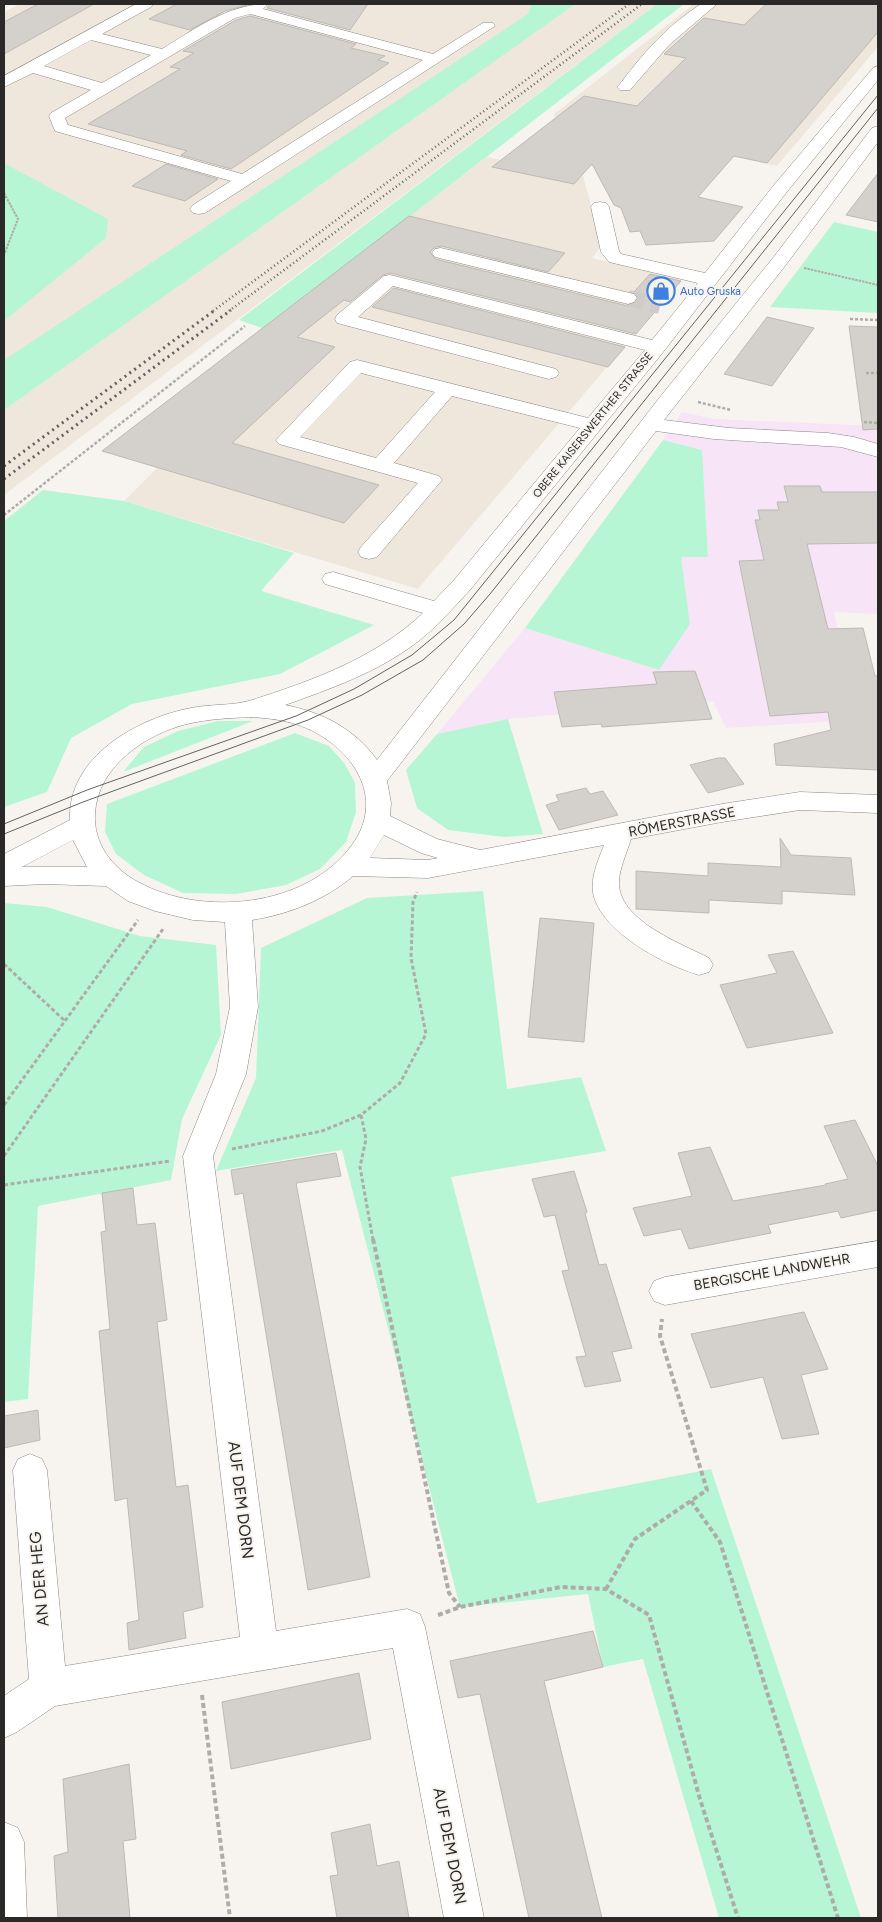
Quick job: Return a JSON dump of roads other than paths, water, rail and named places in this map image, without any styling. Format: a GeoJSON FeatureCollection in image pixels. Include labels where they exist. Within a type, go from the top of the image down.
{"type":"FeatureCollection","features":[{"type":"Feature","properties":{"kind":"street"},"geometry":{"type":"LineString","coordinates":[[4,82],[146,4]]}},
{"type":"Feature","properties":{"kind":"street"},"geometry":{"type":"LineString","coordinates":[[625,88],[654,49],[690,16],[710,4]]}},
{"type":"Feature","properties":{"kind":"street"},"geometry":{"type":"LineString","coordinates":[[244,180],[61,128],[57,116],[230,15],[255,7],[436,59]]}},
{"type":"Feature","properties":{"kind":"street"},"geometry":{"type":"LineString","coordinates":[[199,209],[488,26]]}},
{"type":"Feature","properties":{"kind":"street"},"geometry":{"type":"LineString","coordinates":[[89,35],[165,54]]}},
{"type":"Feature","properties":{"kind":"street"},"geometry":{"type":"LineString","coordinates":[[30,67],[106,89]]}},
{"type":"Feature","properties":{"kind":"street","name":"OBERE KAISERSWERTHER STRASSE"},"geometry":{"type":"LineString","coordinates":[[251,709],[346,674],[402,642],[439,610],[462,585],[656,347],[676,310],[710,280],[780,189],[878,71]]}},
{"type":"Feature","properties":{"kind":"street"},"geometry":{"type":"LineString","coordinates":[[376,778],[671,396],[779,262],[878,132]]}},
{"type":"Feature","properties":{"kind":"street"},"geometry":{"type":"LineString","coordinates":[[600,207],[610,252],[615,258],[710,280]]}},
{"type":"Feature","properties":{"kind":"street"},"geometry":{"type":"LineString","coordinates":[[441,254],[628,298]]}},
{"type":"Feature","properties":{"kind":"street"},"geometry":{"type":"LineString","coordinates":[[549,373],[344,319],[390,280],[656,347]]}},
{"type":"Feature","properties":{"kind":"street"},"geometry":{"type":"LineString","coordinates":[[369,552],[432,480],[286,440],[358,366],[593,425]]}},
{"type":"Feature","properties":{"kind":"street"},"geometry":{"type":"LineString","coordinates":[[380,466],[448,389]]}},
{"type":"Feature","properties":{"kind":"street"},"geometry":{"type":"LineString","coordinates":[[651,424],[709,434],[839,440],[863,444],[878,451]]}},
{"type":"Feature","properties":{"kind":"street"},"geometry":{"type":"LineString","coordinates":[[333,579],[439,610]]}},
{"type":"Feature","properties":{"kind":"street"},"geometry":{"type":"LineString","coordinates":[[251,709],[296,716],[338,734],[361,754],[376,778],[380,799],[378,821],[367,845],[348,868],[317,889],[280,904],[238,912],[209,912],[181,909],[142,897],[110,877],[90,853],[81,825],[83,802],[87,790],[105,762],[133,739],[169,721],[209,711],[251,709]]}},
{"type":"Feature","properties":{"kind":"street","name":"RÖMERSTRASSE"},"geometry":{"type":"LineString","coordinates":[[348,868],[428,868],[487,859],[722,813],[800,801],[878,804]]}},
{"type":"Feature","properties":{"kind":"street","name":"RÖMERSTRASSE"},"geometry":{"type":"LineString","coordinates":[[378,821],[430,847],[487,859]]}},
{"type":"Feature","properties":{"kind":"street"},"geometry":{"type":"LineString","coordinates":[[4,865],[81,825]]}},
{"type":"Feature","properties":{"kind":"street"},"geometry":{"type":"LineString","coordinates":[[620,833],[606,883],[612,910],[638,933],[699,965]]}},
{"type":"Feature","properties":{"kind":"street"},"geometry":{"type":"LineString","coordinates":[[4,877],[45,875],[110,877]]}},
{"type":"Feature","properties":{"kind":"street","name":"AUF DEM DORN"},"geometry":{"type":"LineString","coordinates":[[238,912],[244,1008],[231,1074],[198,1156],[260,1652],[407,1627],[464,1918]]}},
{"type":"Feature","properties":{"kind":"street","name":"BERGISCHE LANDWEHR"},"geometry":{"type":"LineString","coordinates":[[665,1291],[878,1254]]}},
{"type":"Feature","properties":{"kind":"street","name":"AN DER HEG"},"geometry":{"type":"LineString","coordinates":[[30,1470],[48,1688]]}},
{"type":"Feature","properties":{"kind":"street"},"geometry":{"type":"LineString","coordinates":[[4,1719],[48,1688],[260,1652]]}},
{"type":"Feature","properties":{"kind":"street"},"geometry":{"type":"LineString","coordinates":[[4,1842],[7,1918]]}},
{"type":"Feature","properties":{"kind":"tunnel"},"geometry":{"type":"LineString","coordinates":[[628,298],[660,306]]}},
{"type":"Feature","properties":{"kind":"tram line"},"geometry":{"type":"LineString","coordinates":[[4,824],[87,790],[296,716],[354,689],[412,655],[454,620],[878,95]]}},
{"type":"Feature","properties":{"kind":"tram line"},"geometry":{"type":"LineString","coordinates":[[4,834],[83,802],[308,720],[362,695],[423,660],[464,624],[490,594],[878,108]]}},
{"type":"Feature","properties":{"kind":"railway"},"geometry":{"type":"LineString","coordinates":[[213,311],[629,4]]}},
{"type":"Feature","properties":{"kind":"railway"},"geometry":{"type":"LineString","coordinates":[[229,311],[642,4]]}},
{"type":"Feature","properties":{"kind":"railway"},"geometry":{"type":"LineString","coordinates":[[4,466],[215,310]]}},
{"type":"Feature","properties":{"kind":"railway"},"geometry":{"type":"LineString","coordinates":[[4,479],[231,310]]}},
{"type":"Feature","properties":{"kind":"place","name":"Auto Gruska"},"geometry":{"type":"Point","coordinates":[661,291]}}]}
